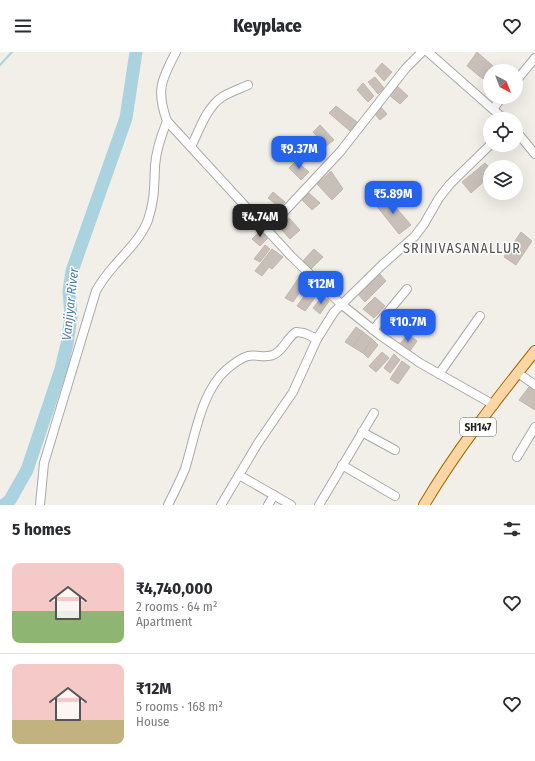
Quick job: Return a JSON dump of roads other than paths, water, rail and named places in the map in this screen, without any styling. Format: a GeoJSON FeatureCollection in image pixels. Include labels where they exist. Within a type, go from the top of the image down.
{"type":"FeatureCollection","features":[{"type":"Feature","properties":{"kind":"main road","name":"SH147"},"geometry":{"type":"LineString","coordinates":[[424,505],[455,459],[535,351]]}},
{"type":"Feature","properties":{"kind":"street"},"geometry":{"type":"LineString","coordinates":[[176,52],[164,77],[160,91],[161,106],[167,121],[291,256],[341,304],[399,349],[439,374],[494,405]]}},
{"type":"Feature","properties":{"kind":"street"},"geometry":{"type":"LineString","coordinates":[[267,230],[340,152],[406,68],[422,52]]}},
{"type":"Feature","properties":{"kind":"street"},"geometry":{"type":"LineString","coordinates":[[428,52],[496,112]]}},
{"type":"Feature","properties":{"kind":"street"},"geometry":{"type":"LineString","coordinates":[[523,73],[535,58],[529,52]]}},
{"type":"Feature","properties":{"kind":"street"},"geometry":{"type":"LineString","coordinates":[[191,147],[209,111],[215,104],[222,97],[248,85]]}},
{"type":"Feature","properties":{"kind":"street"},"geometry":{"type":"LineString","coordinates":[[493,109],[497,104]]}},
{"type":"Feature","properties":{"kind":"street"},"geometry":{"type":"LineString","coordinates":[[40,505],[44,463],[96,291],[108,273],[132,247],[147,221],[153,204],[155,191],[157,153],[167,121]]}},
{"type":"Feature","properties":{"kind":"street"},"geometry":{"type":"LineString","coordinates":[[523,139],[535,154]]}},
{"type":"Feature","properties":{"kind":"street"},"geometry":{"type":"LineString","coordinates":[[221,505],[239,474],[293,392],[317,339],[327,321],[341,304],[415,236],[424,224],[439,198],[450,184],[483,152]]}},
{"type":"Feature","properties":{"kind":"street"},"geometry":{"type":"LineString","coordinates":[[373,330],[407,289]]}},
{"type":"Feature","properties":{"kind":"street"},"geometry":{"type":"LineString","coordinates":[[439,374],[480,316]]}},
{"type":"Feature","properties":{"kind":"street"},"geometry":{"type":"LineString","coordinates":[[168,505],[184,470],[210,388],[218,378],[233,365],[248,356],[267,356],[274,354],[280,350],[290,336],[296,332],[304,333],[317,339]]}},
{"type":"Feature","properties":{"kind":"street"},"geometry":{"type":"LineString","coordinates":[[518,373],[535,385]]}},
{"type":"Feature","properties":{"kind":"street"},"geometry":{"type":"LineString","coordinates":[[319,505],[374,413]]}},
{"type":"Feature","properties":{"kind":"street"},"geometry":{"type":"LineString","coordinates":[[517,457],[535,427]]}},
{"type":"Feature","properties":{"kind":"street"},"geometry":{"type":"LineString","coordinates":[[362,432],[395,450]]}},
{"type":"Feature","properties":{"kind":"street"},"geometry":{"type":"LineString","coordinates":[[342,465],[395,496]]}},
{"type":"Feature","properties":{"kind":"street"},"geometry":{"type":"LineString","coordinates":[[239,474],[291,505]]}},
{"type":"Feature","properties":{"kind":"street"},"geometry":{"type":"LineString","coordinates":[[268,505],[274,495]]}},
{"type":"Feature","properties":{"kind":"waterway"},"geometry":{"type":"LineString","coordinates":[[0,65],[12,52]]}},
{"type":"Feature","properties":{"kind":"waterway","name":"Vanjiyar River"},"geometry":{"type":"LineString","coordinates":[[4,505],[10,500],[27,470],[61,369],[71,317],[69,291],[72,271],[126,118],[136,52]]}},
{"type":"Feature","properties":{"kind":"district","name":"SRINIVASANALLUR"},"geometry":{"type":"Point","coordinates":[462,248]}}]}
